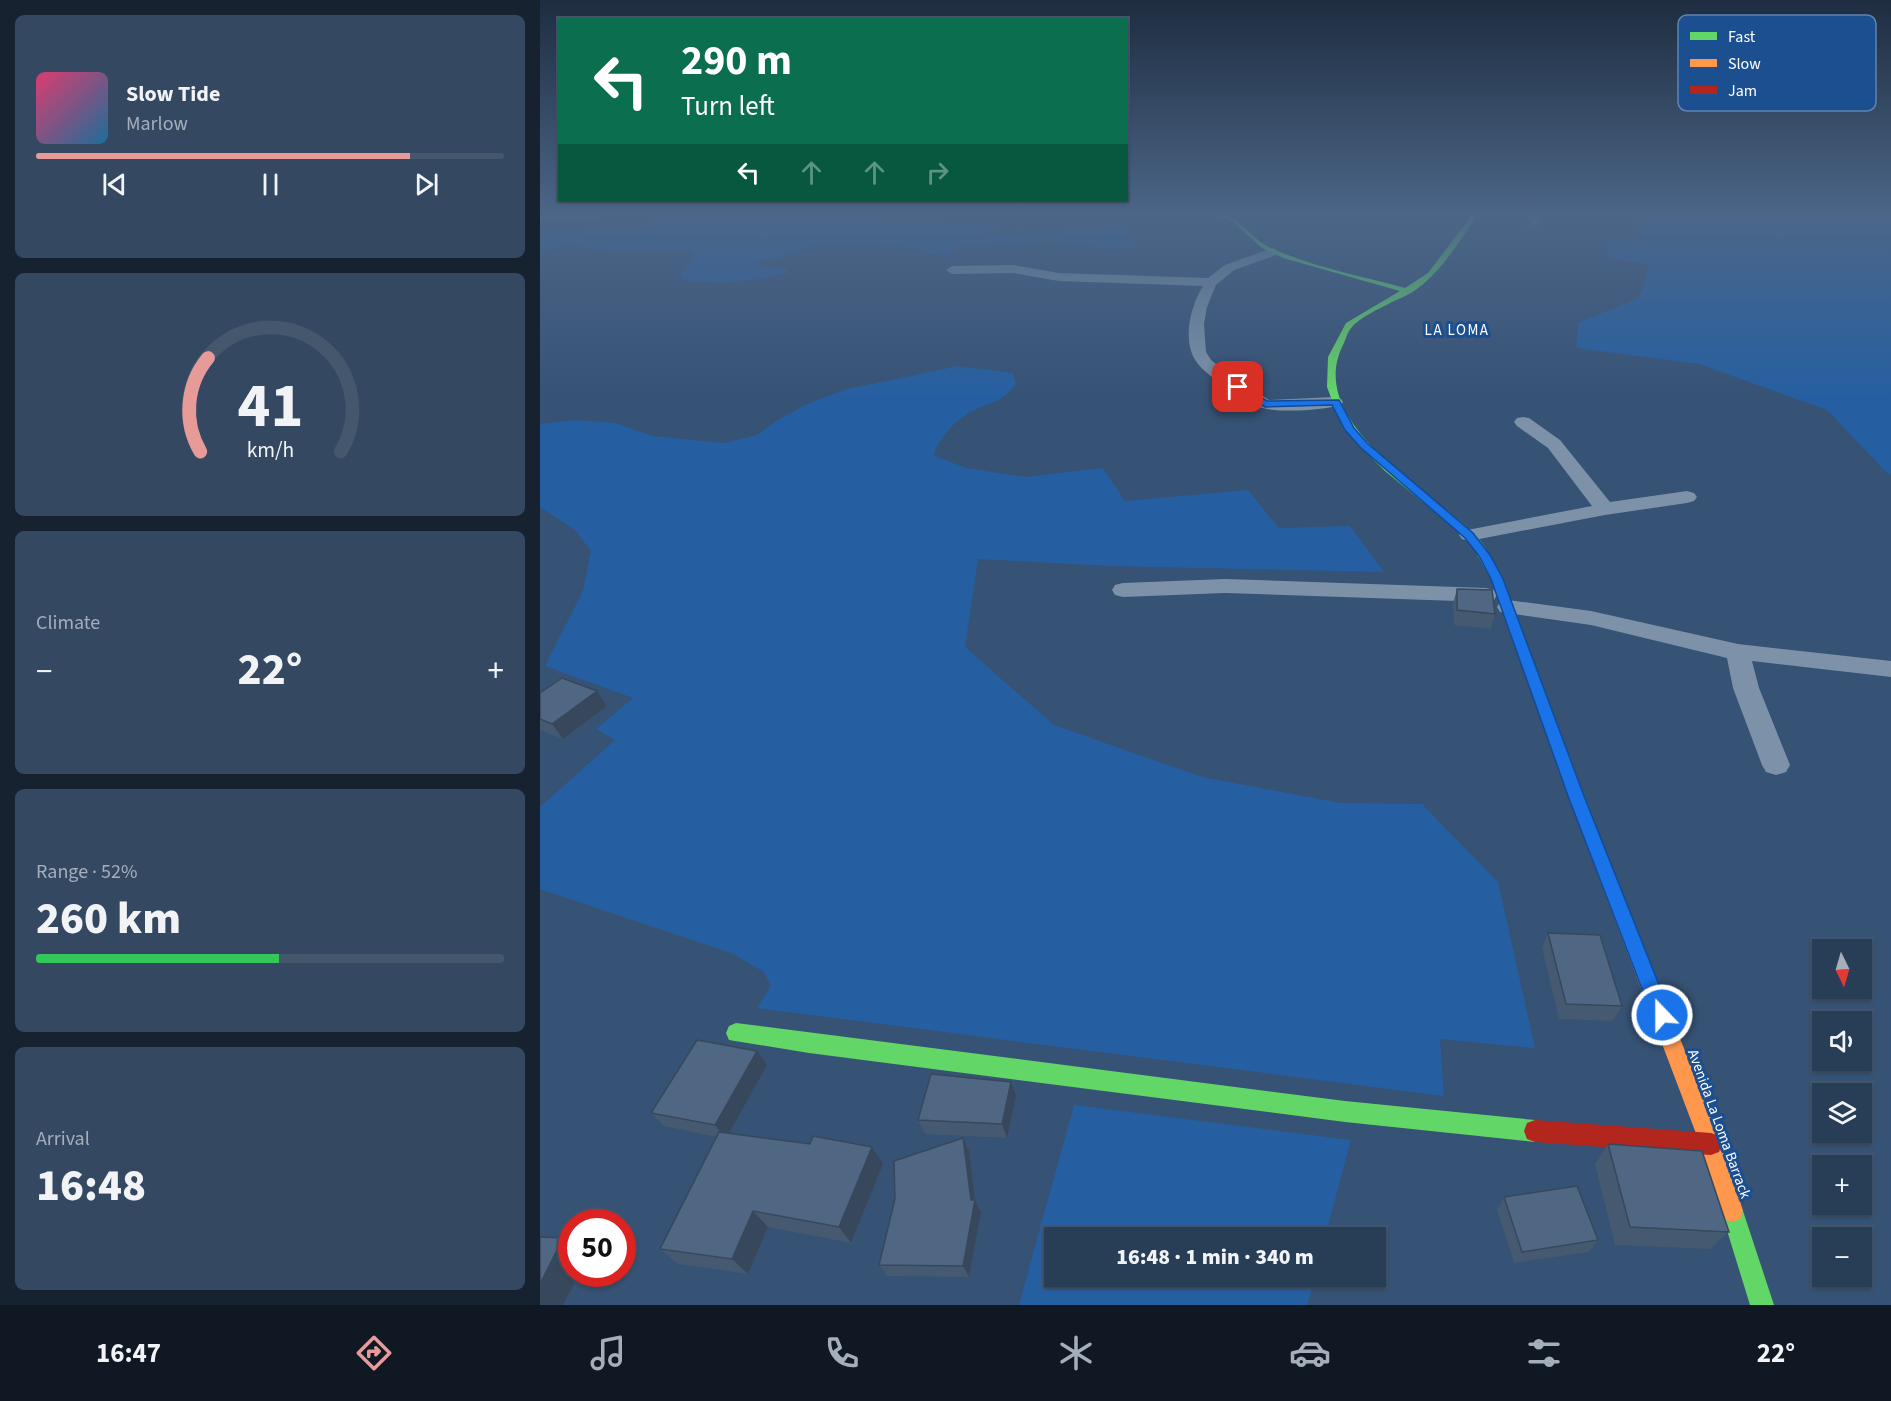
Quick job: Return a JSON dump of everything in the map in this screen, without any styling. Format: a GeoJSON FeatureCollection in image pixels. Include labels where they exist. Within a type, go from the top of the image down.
{"type":"FeatureCollection","features":[{"type":"Feature","properties":{"kind":"main road"},"geometry":{"type":"LineString","coordinates":[[1348,275],[1408,291]]}},
{"type":"Feature","properties":{"kind":"main road","name":"Avenida La Loma Barrack"},"geometry":{"type":"LineString","coordinates":[[1429,275],[1340,334],[1334,346],[1332,362],[1331,379],[1335,402],[1350,430],[1363,445],[1469,535],[1484,555],[1506,601],[1576,796],[1711,1144],[1762,1305]]}},
{"type":"Feature","properties":{"kind":"main road"},"geometry":{"type":"LineString","coordinates":[[736,1033],[836,1048],[1029,1070],[1294,1107],[1454,1125],[1711,1144]]}},
{"type":"Feature","properties":{"kind":"street"},"geometry":{"type":"LineString","coordinates":[[1042,275],[1209,282]]}},
{"type":"Feature","properties":{"kind":"street"},"geometry":{"type":"LineString","coordinates":[[1219,275],[1209,282],[1199,304],[1196,337],[1200,354],[1209,367],[1260,403],[1271,405],[1335,402]]}},
{"type":"Feature","properties":{"kind":"street"},"geometry":{"type":"LineString","coordinates":[[1523,422],[1554,444],[1605,509]]}},
{"type":"Feature","properties":{"kind":"street"},"geometry":{"type":"LineString","coordinates":[[1469,535],[1605,509],[1687,497]]}},
{"type":"Feature","properties":{"kind":"street"},"geometry":{"type":"LineString","coordinates":[[1123,590],[1226,586],[1506,601],[1738,652],[1890,669]]}},
{"type":"Feature","properties":{"kind":"street"},"geometry":{"type":"LineString","coordinates":[[1738,652],[1746,688],[1776,765]]}},
{"type":"Feature","properties":{"kind":"shaded area"},"geometry":{"type":"Polygon","coordinates":[[[680,275],[776,275],[722,282],[683,280],[680,275]]]}},
{"type":"Feature","properties":{"kind":"shaded area"},"geometry":{"type":"Polygon","coordinates":[[[1647,275],[1891,275],[1891,474],[1887,473],[1827,410],[1699,364],[1576,348],[1579,322],[1639,298],[1647,275]]]}},
{"type":"Feature","properties":{"kind":"shaded area"},"geometry":{"type":"Polygon","coordinates":[[[958,366],[1013,373],[1016,384],[1005,396],[976,409],[958,421],[943,436],[933,455],[966,468],[1025,477],[1103,468],[1125,501],[1248,490],[1279,528],[1350,526],[1384,572],[1110,566],[978,559],[965,647],[1054,725],[1202,777],[1341,803],[1422,804],[1498,882],[1535,1048],[1440,1039],[1444,1096],[757,1008],[771,986],[764,972],[731,953],[540,889],[540,807],[615,740],[596,729],[633,698],[545,666],[583,591],[591,551],[575,530],[540,507],[540,424],[575,420],[616,423],[652,436],[724,443],[757,435],[805,405],[847,389],[958,366]]]}},
{"type":"Feature","properties":{"kind":"shaded area"},"geometry":{"type":"Polygon","coordinates":[[[1074,1105],[1351,1140],[1328,1227],[1044,1227],[1044,1287],[1312,1287],[1307,1305],[1019,1305],[1074,1105]]]}},
{"type":"Feature","properties":{"kind":"building"},"geometry":{"type":"Polygon","coordinates":[[[1457,589],[1492,590],[1495,614],[1457,610],[1457,589]]]}},
{"type":"Feature","properties":{"kind":"building"},"geometry":{"type":"Polygon","coordinates":[[[562,678],[597,691],[552,724],[540,719],[540,693],[562,678]]]}},
{"type":"Feature","properties":{"kind":"building"},"geometry":{"type":"Polygon","coordinates":[[[1548,933],[1600,935],[1622,1006],[1566,1004],[1548,933]]]}},
{"type":"Feature","properties":{"kind":"building"},"geometry":{"type":"Polygon","coordinates":[[[697,1040],[757,1051],[715,1125],[651,1113],[697,1040]]]}},
{"type":"Feature","properties":{"kind":"building"},"geometry":{"type":"Polygon","coordinates":[[[931,1074],[1011,1082],[1002,1124],[918,1120],[931,1074]]]}},
{"type":"Feature","properties":{"kind":"building"},"geometry":{"type":"Polygon","coordinates":[[[719,1132],[810,1144],[813,1136],[872,1147],[839,1227],[753,1211],[732,1259],[660,1249],[719,1132]]]}},
{"type":"Feature","properties":{"kind":"building"},"geometry":{"type":"Polygon","coordinates":[[[963,1138],[971,1200],[975,1200],[963,1266],[879,1265],[895,1199],[894,1161],[963,1138]]]}},
{"type":"Feature","properties":{"kind":"building"},"geometry":{"type":"Polygon","coordinates":[[[1608,1144],[1702,1151],[1729,1232],[1630,1227],[1608,1144]]]}},
{"type":"Feature","properties":{"kind":"building"},"geometry":{"type":"Polygon","coordinates":[[[1577,1186],[1598,1240],[1522,1252],[1504,1197],[1577,1186]]]}},
{"type":"Feature","properties":{"kind":"building"},"geometry":{"type":"Polygon","coordinates":[[[540,1237],[558,1238],[558,1248],[540,1284],[540,1237]]]}},
{"type":"Feature","properties":{"kind":"traffic: fast"},"geometry":{"type":"LineString","coordinates":[[1350,275],[1408,291]]}},
{"type":"Feature","properties":{"kind":"traffic: fast"},"geometry":{"type":"LineString","coordinates":[[1431,275],[1349,325],[1332,357],[1331,387],[1342,416],[1363,443],[1389,468],[1467,533],[1487,561],[1497,579],[1589,830]]}},
{"type":"Feature","properties":{"kind":"traffic: fast"},"geometry":{"type":"LineString","coordinates":[[736,1033],[1345,1112],[1535,1131]]}},
{"type":"Feature","properties":{"kind":"traffic: fast"},"geometry":{"type":"LineString","coordinates":[[1732,1211],[1762,1305]]}},
{"type":"Feature","properties":{"kind":"traffic: slow"},"geometry":{"type":"LineString","coordinates":[[1589,830],[1711,1144],[1732,1211]]}},
{"type":"Feature","properties":{"kind":"traffic: jam"},"geometry":{"type":"LineString","coordinates":[[1535,1131],[1711,1144]]}},
{"type":"Feature","properties":{"kind":"district","name":"LA LOMA"},"geometry":{"type":"Point","coordinates":[1457,330]}},
{"type":"Feature","properties":{"kind":"route"},"geometry":{"type":"LineString","coordinates":[[1238,387],[1260,403],[1265,404],[1335,402],[1350,430],[1363,445],[1469,535],[1484,555],[1508,607],[1576,796],[1662,1015]]}}]}
